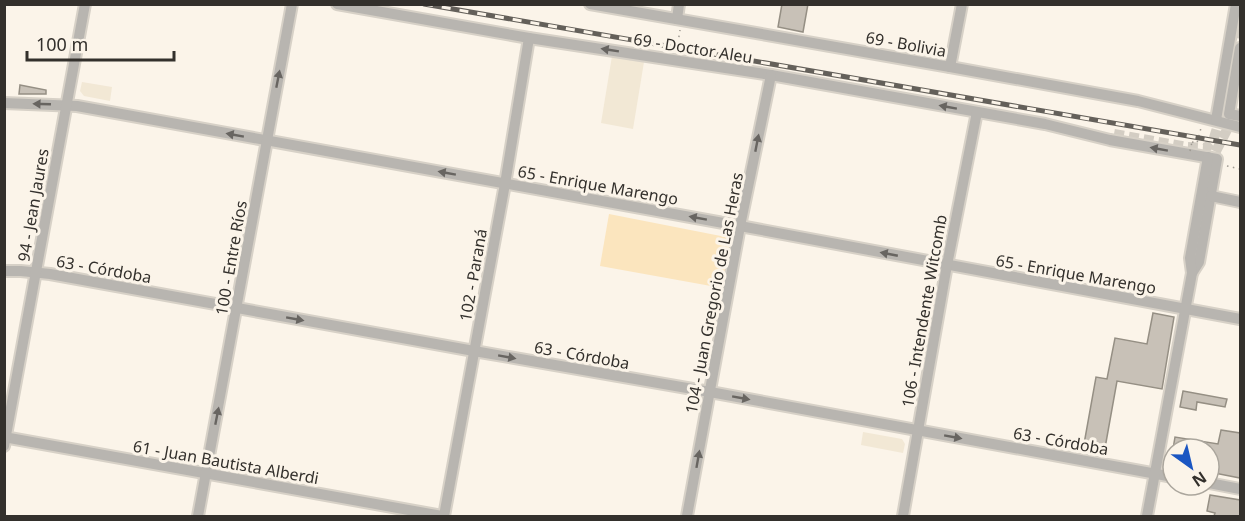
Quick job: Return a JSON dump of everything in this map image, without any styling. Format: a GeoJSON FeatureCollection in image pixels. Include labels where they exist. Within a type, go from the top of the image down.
{"type":"FeatureCollection","features":[{"type":"Feature","properties":{"kind":"street","name":"94 - Jean Jaures"},"geometry":{"type":"LineString","coordinates":[[5,440],[85,4]]}},
{"type":"Feature","properties":{"kind":"street","name":"100 - Entre Ríos"},"geometry":{"type":"LineString","coordinates":[[198,516],[292,4]]}},
{"type":"Feature","properties":{"kind":"street","name":"69 - Doctor Aleu"},"geometry":{"type":"LineString","coordinates":[[337,4],[529,38],[771,75],[1045,124],[1114,134]]}},
{"type":"Feature","properties":{"kind":"street","name":"69 - Bolivia"},"geometry":{"type":"LineString","coordinates":[[590,4],[1138,101],[1240,127]]}},
{"type":"Feature","properties":{"kind":"street"},"geometry":{"type":"LineString","coordinates":[[679,4],[679,20]]}},
{"type":"Feature","properties":{"kind":"street"},"geometry":{"type":"LineString","coordinates":[[950,67],[962,4]]}},
{"type":"Feature","properties":{"kind":"street"},"geometry":{"type":"LineString","coordinates":[[1216,120],[1236,4]]}},
{"type":"Feature","properties":{"kind":"street","name":"102 - Paraná"},"geometry":{"type":"LineString","coordinates":[[443,516],[505,184],[529,38]]}},
{"type":"Feature","properties":{"kind":"street"},"geometry":{"type":"LineString","coordinates":[[1235,115],[1240,48]]}},
{"type":"Feature","properties":{"kind":"street","name":"104 - Juan Gregorio de Las Heras"},"geometry":{"type":"LineString","coordinates":[[687,516],[740,226],[771,75]]}},
{"type":"Feature","properties":{"kind":"street","name":"65 - Enrique Marengo"},"geometry":{"type":"LineString","coordinates":[[4,103],[66,105],[740,226],[1240,319]]}},
{"type":"Feature","properties":{"kind":"street","name":"106 - Intendente Witcomb"},"geometry":{"type":"LineString","coordinates":[[903,516],[947,265],[977,112]]}},
{"type":"Feature","properties":{"kind":"street","name":"69 - Doctor Aleu"},"geometry":{"type":"LineString","coordinates":[[1045,124],[1110,140],[1212,158]]}},
{"type":"Feature","properties":{"kind":"street"},"geometry":{"type":"LineString","coordinates":[[1192,273],[1199,262],[1211,196],[1212,158]]}},
{"type":"Feature","properties":{"kind":"street"},"geometry":{"type":"LineString","coordinates":[[1147,516],[1192,273],[1190,258],[1212,158]]}},
{"type":"Feature","properties":{"kind":"street"},"geometry":{"type":"LineString","coordinates":[[1211,196],[1240,202]]}},
{"type":"Feature","properties":{"kind":"street","name":"63 - Córdoba"},"geometry":{"type":"LineString","coordinates":[[4,271],[36,272],[1161,475]]}},
{"type":"Feature","properties":{"kind":"street","name":"61 - Juan Bautista Alberdi"},"geometry":{"type":"LineString","coordinates":[[5,440],[207,473],[443,516]]}},
{"type":"Feature","properties":{"kind":"street"},"geometry":{"type":"LineString","coordinates":[[1221,485],[1240,489]]}},
{"type":"Feature","properties":{"kind":"path"},"geometry":{"type":"LineString","coordinates":[[674,60],[679,20]]}},
{"type":"Feature","properties":{"kind":"path"},"geometry":{"type":"LineString","coordinates":[[1190,151],[1192,142],[1197,143],[1203,117]]}},
{"type":"Feature","properties":{"kind":"path"},"geometry":{"type":"LineString","coordinates":[[1212,158],[1223,165],[1240,169]]}},
{"type":"Feature","properties":{"kind":"shaded area"},"geometry":{"type":"Polygon","coordinates":[[[612,56],[644,62],[633,129],[601,123],[612,56]]]}},
{"type":"Feature","properties":{"kind":"shaded area"},"geometry":{"type":"Polygon","coordinates":[[[82,82],[112,87],[110,101],[84,96],[80,91],[82,82]]]}},
{"type":"Feature","properties":{"kind":"shaded area"},"geometry":{"type":"Polygon","coordinates":[[[609,214],[731,238],[722,288],[600,266],[609,214]]]}},
{"type":"Feature","properties":{"kind":"shaded area"},"geometry":{"type":"Polygon","coordinates":[[[863,432],[902,439],[905,444],[903,453],[861,445],[863,432]]]}},
{"type":"Feature","properties":{"kind":"building"},"geometry":{"type":"Polygon","coordinates":[[[782,4],[808,4],[803,32],[778,27],[782,4]]]}},
{"type":"Feature","properties":{"kind":"building"},"geometry":{"type":"Polygon","coordinates":[[[20,85],[46,90],[46,94],[19,94],[20,85]]]}},
{"type":"Feature","properties":{"kind":"building"},"geometry":{"type":"Polygon","coordinates":[[[1153,313],[1174,317],[1162,389],[1117,381],[1105,448],[1084,444],[1096,377],[1107,379],[1115,338],[1147,344],[1153,313]]]}},
{"type":"Feature","properties":{"kind":"building"},"geometry":{"type":"Polygon","coordinates":[[[1183,391],[1227,399],[1225,407],[1197,402],[1196,410],[1180,407],[1183,391]]]}},
{"type":"Feature","properties":{"kind":"building"},"geometry":{"type":"Polygon","coordinates":[[[1221,430],[1240,433],[1240,478],[1221,474],[1221,430]]]}},
{"type":"Feature","properties":{"kind":"building"},"geometry":{"type":"Polygon","coordinates":[[[1210,497],[1240,500],[1240,516],[1214,516],[1215,513],[1207,511],[1210,497]]]}},
{"type":"Feature","properties":{"kind":"tunnel"},"geometry":{"type":"LineString","coordinates":[[1225,97],[1240,12]]}},
{"type":"Feature","properties":{"kind":"tunnel"},"geometry":{"type":"LineString","coordinates":[[1114,134],[1187,147],[1206,148],[1213,141],[1221,115]]}},
{"type":"Feature","properties":{"kind":"tunnel"},"geometry":{"type":"LineString","coordinates":[[1211,166],[1229,126],[1237,122]]}},
{"type":"Feature","properties":{"kind":"railway"},"geometry":{"type":"LineString","coordinates":[[424,4],[1240,145]]}}]}
